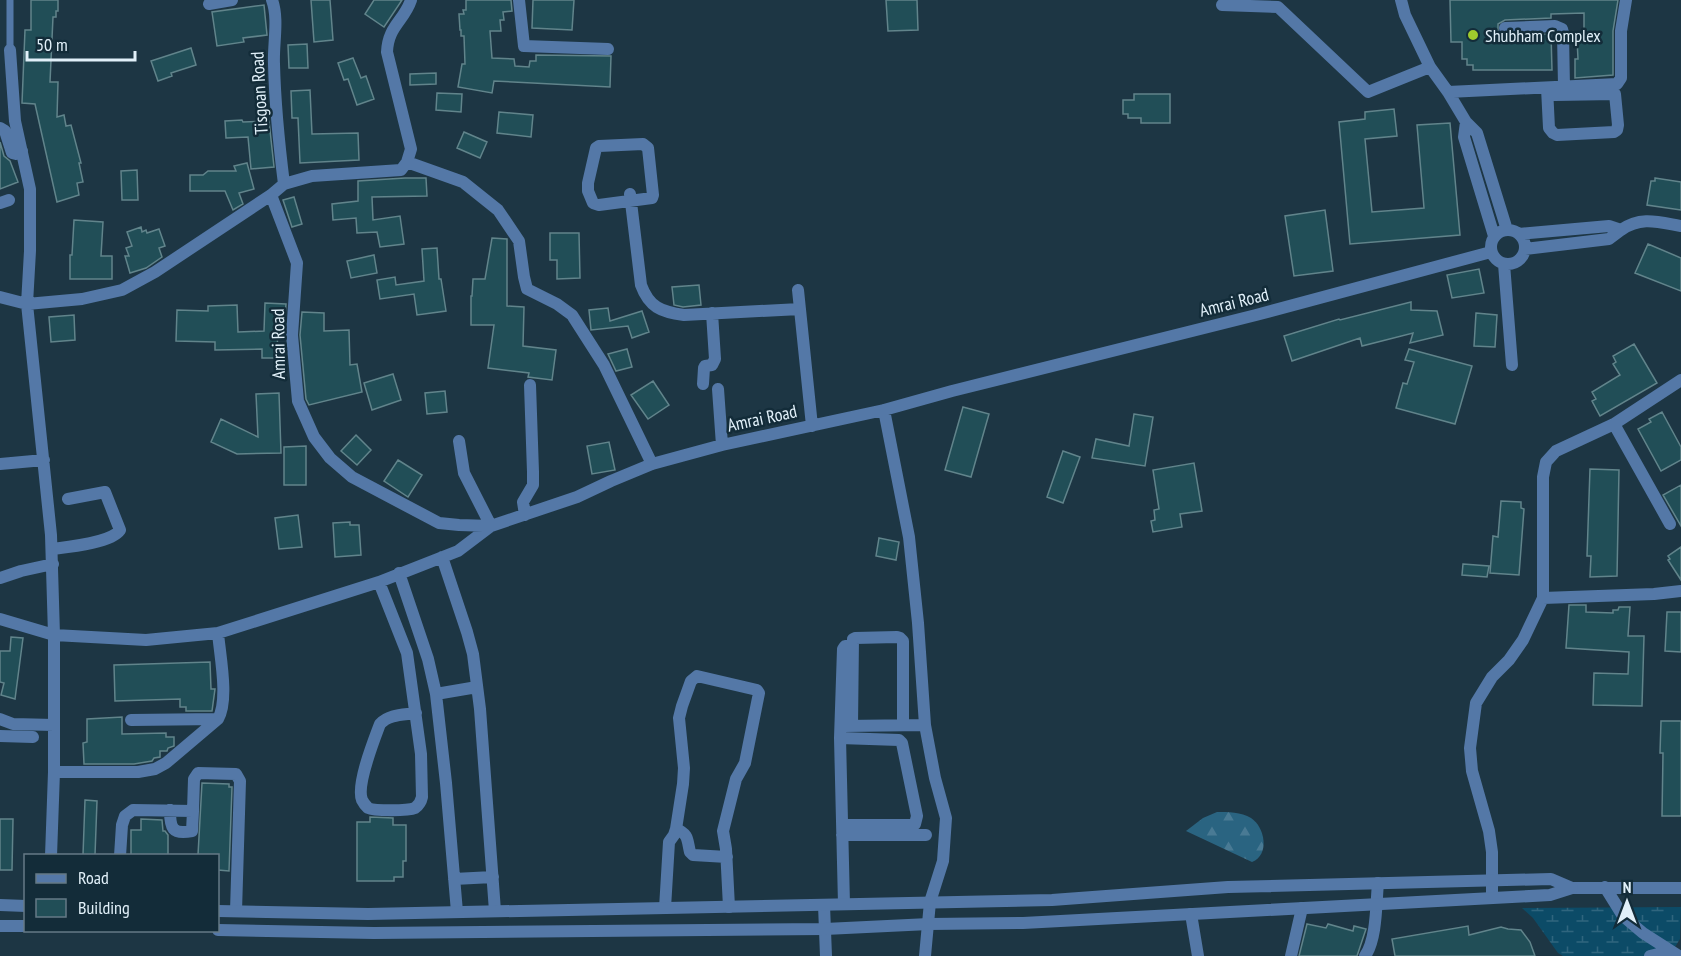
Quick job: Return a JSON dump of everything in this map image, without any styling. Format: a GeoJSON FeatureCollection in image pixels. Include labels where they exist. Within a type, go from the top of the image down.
{"type":"FeatureCollection","features":[{"type":"Feature","properties":{"kind":"street"},"geometry":{"type":"LineString","coordinates":[[209,4],[232,0]]}},
{"type":"Feature","properties":{"kind":"street","name":"Tisgoan Road"},"geometry":{"type":"LineString","coordinates":[[272,0],[275,11],[273,52],[275,109],[284,183]]}},
{"type":"Feature","properties":{"kind":"street"},"geometry":{"type":"LineString","coordinates":[[0,297],[27,303],[82,299],[122,290],[155,272],[271,195],[284,183],[312,176],[401,170],[408,162],[411,149],[387,52],[387,40],[391,31],[407,11],[411,0]]}},
{"type":"Feature","properties":{"kind":"street"},"geometry":{"type":"LineString","coordinates":[[519,0],[524,46],[608,49]]}},
{"type":"Feature","properties":{"kind":"street"},"geometry":{"type":"LineString","coordinates":[[1401,0],[1405,15],[1430,67],[1466,122],[1477,133],[1513,232],[1525,243],[1525,249],[1516,262],[1504,264],[1494,257],[1491,252],[1491,240],[1498,232],[1513,232],[1609,226],[1621,230]]}},
{"type":"Feature","properties":{"kind":"street"},"geometry":{"type":"LineString","coordinates":[[1547,91],[1564,87],[1620,82],[1621,31],[1626,0]]}},
{"type":"Feature","properties":{"kind":"street"},"geometry":{"type":"LineString","coordinates":[[1222,5],[1278,7],[1368,92],[1430,67]]}},
{"type":"Feature","properties":{"kind":"street"},"geometry":{"type":"LineString","coordinates":[[1505,28],[1555,26],[1562,29],[1564,87]]}},
{"type":"Feature","properties":{"kind":"street"},"geometry":{"type":"LineString","coordinates":[[10,50],[15,121],[30,189],[27,303],[53,564],[54,772],[51,854]]}},
{"type":"Feature","properties":{"kind":"street"},"geometry":{"type":"LineString","coordinates":[[1448,92],[1547,91],[1615,94],[1617,97],[1617,130],[1557,135],[1549,128],[1547,91]]}},
{"type":"Feature","properties":{"kind":"street"},"geometry":{"type":"LineString","coordinates":[[1466,122],[1464,137],[1494,236]]}},
{"type":"Feature","properties":{"kind":"street"},"geometry":{"type":"LineString","coordinates":[[0,128],[5,131],[12,153],[22,151]]}},
{"type":"Feature","properties":{"kind":"street"},"geometry":{"type":"LineString","coordinates":[[643,144],[647,146],[653,195],[649,199],[631,198],[599,205],[593,203],[588,191],[588,183],[594,151],[599,146],[643,144]]}},
{"type":"Feature","properties":{"kind":"street"},"geometry":{"type":"LineString","coordinates":[[408,162],[463,182],[498,210],[519,241],[527,289],[557,304],[572,315],[604,365],[652,464]]}},
{"type":"Feature","properties":{"kind":"street","name":"Amrai Road"},"geometry":{"type":"LineString","coordinates":[[271,195],[297,263],[292,335],[298,401],[314,437],[330,458],[352,477],[439,523],[459,525],[491,526],[577,497],[652,464],[722,445],[884,410],[1491,252]]}},
{"type":"Feature","properties":{"kind":"street"},"geometry":{"type":"LineString","coordinates":[[631,198],[641,285],[644,294],[654,305],[665,312],[684,315],[800,309]]}},
{"type":"Feature","properties":{"kind":"street"},"geometry":{"type":"LineString","coordinates":[[1525,249],[1609,239],[1631,223],[1641,221],[1681,226]]}},
{"type":"Feature","properties":{"kind":"street"},"geometry":{"type":"LineString","coordinates":[[1504,264],[1512,365]]}},
{"type":"Feature","properties":{"kind":"street"},"geometry":{"type":"LineString","coordinates":[[798,290],[812,426]]}},
{"type":"Feature","properties":{"kind":"street"},"geometry":{"type":"LineString","coordinates":[[703,384],[704,368],[712,365],[715,359],[712,313]]}},
{"type":"Feature","properties":{"kind":"street"},"geometry":{"type":"LineString","coordinates":[[1492,897],[1492,852],[1489,831],[1472,771],[1470,748],[1476,703],[1492,677],[1509,660],[1523,640],[1543,598],[1543,477],[1546,462],[1556,451],[1614,423],[1681,380]]}},
{"type":"Feature","properties":{"kind":"street"},"geometry":{"type":"LineString","coordinates":[[525,515],[523,502],[533,485],[530,385]]}},
{"type":"Feature","properties":{"kind":"street"},"geometry":{"type":"LineString","coordinates":[[718,389],[722,445]]}},
{"type":"Feature","properties":{"kind":"street"},"geometry":{"type":"LineString","coordinates":[[884,410],[909,537],[925,725],[934,778],[945,818],[943,861],[930,902],[925,956]]}},
{"type":"Feature","properties":{"kind":"street"},"geometry":{"type":"LineString","coordinates":[[1614,423],[1670,524]]}},
{"type":"Feature","properties":{"kind":"street"},"geometry":{"type":"LineString","coordinates":[[0,619],[54,635],[146,640],[218,633],[379,582],[458,551],[491,526],[464,473],[459,441]]}},
{"type":"Feature","properties":{"kind":"street"},"geometry":{"type":"LineString","coordinates":[[0,464],[44,460]]}},
{"type":"Feature","properties":{"kind":"street"},"geometry":{"type":"LineString","coordinates":[[52,549],[83,545],[119,532],[105,492],[68,499]]}},
{"type":"Feature","properties":{"kind":"street"},"geometry":{"type":"LineString","coordinates":[[442,557],[473,654],[495,911]]}},
{"type":"Feature","properties":{"kind":"street"},"geometry":{"type":"LineString","coordinates":[[0,578],[53,564]]}},
{"type":"Feature","properties":{"kind":"street"},"geometry":{"type":"LineString","coordinates":[[399,573],[428,659],[436,694],[457,912]]}},
{"type":"Feature","properties":{"kind":"street"},"geometry":{"type":"LineString","coordinates":[[379,582],[407,653],[416,713],[421,754],[422,797],[416,807],[409,809],[376,810],[369,808],[361,796],[362,780],[380,724],[390,716],[416,713]]}},
{"type":"Feature","properties":{"kind":"street"},"geometry":{"type":"LineString","coordinates":[[1543,598],[1681,591]]}},
{"type":"Feature","properties":{"kind":"street"},"geometry":{"type":"LineString","coordinates":[[54,772],[138,772],[155,769],[166,763],[218,719],[224,700],[218,633]]}},
{"type":"Feature","properties":{"kind":"street"},"geometry":{"type":"LineString","coordinates":[[844,904],[843,649],[845,646],[852,646],[853,639],[897,637],[903,641],[903,725]]}},
{"type":"Feature","properties":{"kind":"street"},"geometry":{"type":"LineString","coordinates":[[665,908],[669,842],[676,829],[683,776],[681,706],[691,681],[697,676],[757,690],[760,697],[745,763],[736,779],[723,831],[727,857],[729,907]]}},
{"type":"Feature","properties":{"kind":"street"},"geometry":{"type":"LineString","coordinates":[[436,694],[477,687]]}},
{"type":"Feature","properties":{"kind":"street"},"geometry":{"type":"LineString","coordinates":[[0,719],[13,724],[54,725]]}},
{"type":"Feature","properties":{"kind":"street"},"geometry":{"type":"LineString","coordinates":[[131,720],[218,719]]}},
{"type":"Feature","properties":{"kind":"street"},"geometry":{"type":"LineString","coordinates":[[844,730],[925,725]]}},
{"type":"Feature","properties":{"kind":"street"},"geometry":{"type":"LineString","coordinates":[[842,830],[911,825],[915,824],[917,816],[902,743],[899,740],[844,730]]}},
{"type":"Feature","properties":{"kind":"street"},"geometry":{"type":"LineString","coordinates":[[0,736],[33,737]]}},
{"type":"Feature","properties":{"kind":"street"},"geometry":{"type":"LineString","coordinates":[[170,810],[170,826],[174,831],[192,831],[195,775],[198,773],[236,774],[239,777],[236,911]]}},
{"type":"Feature","properties":{"kind":"street"},"geometry":{"type":"LineString","coordinates":[[120,854],[122,825],[125,816],[133,810],[193,811]]}},
{"type":"Feature","properties":{"kind":"street"},"geometry":{"type":"LineString","coordinates":[[676,829],[682,831],[688,839],[690,852],[693,855],[727,857]]}},
{"type":"Feature","properties":{"kind":"street"},"geometry":{"type":"LineString","coordinates":[[842,830],[926,835]]}},
{"type":"Feature","properties":{"kind":"street"},"geometry":{"type":"LineString","coordinates":[[454,879],[493,877]]}},
{"type":"Feature","properties":{"kind":"street"},"geometry":{"type":"LineString","coordinates":[[219,911],[368,914],[1052,900],[1227,887],[1551,879],[1572,888]]}},
{"type":"Feature","properties":{"kind":"street"},"geometry":{"type":"LineString","coordinates":[[1365,956],[1369,950],[1378,883]]}},
{"type":"Feature","properties":{"kind":"street"},"geometry":{"type":"LineString","coordinates":[[1605,887],[1623,916],[1643,933],[1679,956]]}},
{"type":"Feature","properties":{"kind":"street"},"geometry":{"type":"LineString","coordinates":[[219,930],[386,933],[825,929],[929,924],[1023,923],[1550,895],[1572,888],[1681,888]]}},
{"type":"Feature","properties":{"kind":"street"},"geometry":{"type":"LineString","coordinates":[[1023,900],[1023,923]]}},
{"type":"Feature","properties":{"kind":"street"},"geometry":{"type":"LineString","coordinates":[[0,905],[24,906]]}},
{"type":"Feature","properties":{"kind":"street"},"geometry":{"type":"LineString","coordinates":[[824,905],[826,956]]}},
{"type":"Feature","properties":{"kind":"street"},"geometry":{"type":"LineString","coordinates":[[1291,956],[1302,908]]}},
{"type":"Feature","properties":{"kind":"street"},"geometry":{"type":"LineString","coordinates":[[1191,914],[1198,956]]}},
{"type":"Feature","properties":{"kind":"street"},"geometry":{"type":"LineString","coordinates":[[0,926],[24,926]]}},
{"type":"Feature","properties":{"kind":"street"},"geometry":{"type":"LineString","coordinates":[[1650,956],[1666,949]]}},
{"type":"Feature","properties":{"kind":"lane"},"geometry":{"type":"LineString","coordinates":[[10,0],[10,50]]}},
{"type":"Feature","properties":{"kind":"green space"},"geometry":{"type":"Polygon","coordinates":[[[1217,812],[1243,815],[1256,822],[1264,841],[1258,858],[1252,862],[1186,831],[1203,818],[1217,812]]]}},
{"type":"Feature","properties":{"kind":"green space"},"geometry":{"type":"Polygon","coordinates":[[[1681,907],[1680,939],[1675,947],[1658,956],[1563,956],[1558,953],[1533,918],[1522,908],[1681,907]]]}},
{"type":"Feature","properties":{"kind":"building"},"geometry":{"type":"Polygon","coordinates":[[[31,0],[58,0],[58,11],[56,11],[56,17],[53,17],[50,82],[58,82],[57,117],[64,115],[66,126],[71,125],[81,163],[79,163],[83,182],[77,183],[79,195],[57,202],[35,104],[22,103],[25,30],[31,30],[31,0]]]}},
{"type":"Feature","properties":{"kind":"building"},"geometry":{"type":"Polygon","coordinates":[[[311,0],[330,0],[333,40],[314,42],[311,0]]]}},
{"type":"Feature","properties":{"kind":"building"},"geometry":{"type":"Polygon","coordinates":[[[374,0],[402,0],[384,27],[365,14],[374,0]]]}},
{"type":"Feature","properties":{"kind":"building"},"geometry":{"type":"Polygon","coordinates":[[[466,0],[511,0],[512,11],[503,12],[504,20],[500,20],[501,31],[490,31],[492,58],[514,59],[515,66],[529,67],[530,61],[536,61],[536,55],[611,56],[610,87],[494,81],[492,93],[458,87],[462,64],[465,64],[464,36],[461,36],[459,14],[464,14],[463,10],[466,10],[466,0]]]}},
{"type":"Feature","properties":{"kind":"building"},"geometry":{"type":"Polygon","coordinates":[[[533,0],[574,0],[572,30],[532,28],[533,0]]]}},
{"type":"Feature","properties":{"kind":"building"},"geometry":{"type":"Polygon","coordinates":[[[886,0],[917,0],[918,30],[888,31],[886,0]]]}},
{"type":"Feature","properties":{"kind":"building","name":"Shubham Complex"},"geometry":{"type":"Polygon","coordinates":[[[1450,0],[1618,0],[1613,31],[1613,75],[1575,78],[1575,59],[1578,59],[1577,39],[1584,36],[1584,13],[1551,14],[1551,18],[1505,20],[1498,24],[1498,32],[1505,36],[1551,34],[1552,70],[1473,70],[1473,65],[1467,65],[1467,59],[1462,59],[1462,42],[1451,42],[1450,0]]]}},
{"type":"Feature","properties":{"kind":"building"},"geometry":{"type":"Polygon","coordinates":[[[264,5],[267,35],[243,38],[244,42],[217,46],[212,12],[264,5]]]}},
{"type":"Feature","properties":{"kind":"building"},"geometry":{"type":"Polygon","coordinates":[[[307,44],[308,68],[289,68],[288,45],[307,44]]]}},
{"type":"Feature","properties":{"kind":"building"},"geometry":{"type":"Polygon","coordinates":[[[191,48],[196,65],[171,73],[172,76],[158,81],[151,61],[191,48]]]}},
{"type":"Feature","properties":{"kind":"building"},"geometry":{"type":"Polygon","coordinates":[[[353,58],[361,78],[366,76],[374,99],[357,105],[348,79],[344,80],[338,63],[353,58]]]}},
{"type":"Feature","properties":{"kind":"building"},"geometry":{"type":"Polygon","coordinates":[[[436,73],[436,84],[410,85],[410,74],[436,73]]]}},
{"type":"Feature","properties":{"kind":"building"},"geometry":{"type":"Polygon","coordinates":[[[310,90],[312,134],[358,133],[359,160],[300,163],[298,118],[292,118],[291,91],[310,90]]]}},
{"type":"Feature","properties":{"kind":"building"},"geometry":{"type":"Polygon","coordinates":[[[437,93],[462,94],[461,112],[436,110],[437,93]]]}},
{"type":"Feature","properties":{"kind":"building"},"geometry":{"type":"Polygon","coordinates":[[[1134,94],[1170,94],[1170,123],[1141,123],[1141,118],[1128,118],[1128,114],[1123,114],[1123,100],[1134,100],[1134,94]]]}},
{"type":"Feature","properties":{"kind":"building"},"geometry":{"type":"Polygon","coordinates":[[[1394,109],[1397,136],[1365,139],[1372,212],[1424,208],[1417,125],[1450,123],[1460,235],[1350,244],[1339,122],[1365,119],[1365,112],[1394,109]]]}},
{"type":"Feature","properties":{"kind":"building"},"geometry":{"type":"Polygon","coordinates":[[[499,112],[533,115],[531,137],[497,133],[499,112]]]}},
{"type":"Feature","properties":{"kind":"building"},"geometry":{"type":"Polygon","coordinates":[[[242,120],[243,122],[269,121],[274,167],[251,169],[248,137],[226,138],[225,121],[242,120]]]}},
{"type":"Feature","properties":{"kind":"building"},"geometry":{"type":"Polygon","coordinates":[[[464,132],[487,142],[480,158],[457,148],[464,132]]]}},
{"type":"Feature","properties":{"kind":"building"},"geometry":{"type":"Polygon","coordinates":[[[0,142],[4,156],[10,161],[18,182],[0,189],[0,142]]]}},
{"type":"Feature","properties":{"kind":"building"},"geometry":{"type":"Polygon","coordinates":[[[247,163],[254,189],[239,193],[243,204],[233,210],[225,191],[190,191],[190,175],[203,175],[208,171],[236,171],[234,166],[247,163]]]}},
{"type":"Feature","properties":{"kind":"building"},"geometry":{"type":"Polygon","coordinates":[[[137,170],[138,200],[122,200],[121,171],[137,170]]]}},
{"type":"Feature","properties":{"kind":"building"},"geometry":{"type":"Polygon","coordinates":[[[426,178],[427,196],[372,197],[373,220],[400,216],[404,244],[380,247],[377,232],[357,233],[356,218],[333,220],[332,204],[358,201],[358,181],[426,178]]]}},
{"type":"Feature","properties":{"kind":"building"},"geometry":{"type":"Polygon","coordinates":[[[1655,178],[1681,182],[1681,210],[1647,205],[1651,181],[1655,181],[1655,178]]]}},
{"type":"Feature","properties":{"kind":"building"},"geometry":{"type":"Polygon","coordinates":[[[294,197],[302,224],[292,227],[283,200],[294,197]]]}},
{"type":"Feature","properties":{"kind":"building"},"geometry":{"type":"Polygon","coordinates":[[[1325,210],[1333,271],[1294,276],[1285,216],[1325,210]]]}},
{"type":"Feature","properties":{"kind":"building"},"geometry":{"type":"Polygon","coordinates":[[[74,220],[103,222],[101,256],[112,256],[112,279],[70,279],[74,220]]]}},
{"type":"Feature","properties":{"kind":"building"},"geometry":{"type":"Polygon","coordinates":[[[141,227],[142,232],[146,230],[147,233],[159,229],[165,246],[159,248],[162,257],[146,268],[130,273],[125,256],[129,256],[126,248],[132,246],[127,232],[141,227]]]}},
{"type":"Feature","properties":{"kind":"building"},"geometry":{"type":"Polygon","coordinates":[[[550,233],[579,233],[580,278],[557,279],[557,260],[550,260],[550,233]]]}},
{"type":"Feature","properties":{"kind":"building"},"geometry":{"type":"Polygon","coordinates":[[[492,238],[507,239],[507,306],[524,307],[523,346],[556,350],[552,380],[528,377],[529,373],[488,368],[494,325],[471,325],[471,296],[473,279],[485,279],[492,238]]]}},
{"type":"Feature","properties":{"kind":"building"},"geometry":{"type":"Polygon","coordinates":[[[1648,244],[1681,258],[1681,291],[1635,273],[1648,244]]]}},
{"type":"Feature","properties":{"kind":"building"},"geometry":{"type":"Polygon","coordinates":[[[437,248],[439,279],[441,279],[446,311],[417,315],[414,294],[380,299],[377,280],[395,277],[396,285],[424,281],[422,249],[437,248]]]}},
{"type":"Feature","properties":{"kind":"building"},"geometry":{"type":"Polygon","coordinates":[[[374,255],[377,273],[351,278],[347,261],[374,255]]]}},
{"type":"Feature","properties":{"kind":"building"},"geometry":{"type":"Polygon","coordinates":[[[1479,269],[1484,293],[1452,298],[1447,275],[1479,269]]]}},
{"type":"Feature","properties":{"kind":"building"},"geometry":{"type":"Polygon","coordinates":[[[699,285],[701,305],[683,307],[674,305],[672,287],[699,285]]]}},
{"type":"Feature","properties":{"kind":"building"},"geometry":{"type":"Polygon","coordinates":[[[1411,302],[1411,310],[1437,311],[1443,335],[1410,343],[1413,333],[1362,346],[1360,338],[1292,361],[1284,336],[1339,319],[1411,302]]]}},
{"type":"Feature","properties":{"kind":"building"},"geometry":{"type":"Polygon","coordinates":[[[265,303],[286,304],[284,328],[277,328],[278,358],[262,358],[262,349],[215,350],[215,342],[176,341],[177,310],[208,311],[208,306],[237,305],[238,332],[264,331],[265,303]]]}},
{"type":"Feature","properties":{"kind":"building"},"geometry":{"type":"Polygon","coordinates":[[[608,308],[610,321],[642,311],[649,332],[632,338],[628,326],[591,330],[589,310],[608,308]]]}},
{"type":"Feature","properties":{"kind":"building"},"geometry":{"type":"Polygon","coordinates":[[[302,312],[324,313],[324,331],[349,330],[350,365],[357,364],[362,392],[309,405],[306,399],[300,335],[302,312]]]}},
{"type":"Feature","properties":{"kind":"building"},"geometry":{"type":"Polygon","coordinates":[[[1476,313],[1497,315],[1495,347],[1474,346],[1476,313]]]}},
{"type":"Feature","properties":{"kind":"building"},"geometry":{"type":"Polygon","coordinates":[[[74,315],[75,340],[51,342],[49,317],[74,315]]]}},
{"type":"Feature","properties":{"kind":"building"},"geometry":{"type":"Polygon","coordinates":[[[1634,344],[1657,383],[1600,416],[1592,401],[1596,399],[1592,392],[1620,375],[1613,364],[1616,362],[1613,356],[1634,344]]]}},
{"type":"Feature","properties":{"kind":"building"},"geometry":{"type":"Polygon","coordinates":[[[627,349],[632,367],[616,371],[608,354],[627,349]]]}},
{"type":"Feature","properties":{"kind":"building"},"geometry":{"type":"Polygon","coordinates":[[[1409,349],[1472,366],[1455,424],[1396,408],[1403,383],[1407,384],[1414,362],[1405,360],[1409,349]]]}},
{"type":"Feature","properties":{"kind":"building"},"geometry":{"type":"Polygon","coordinates":[[[393,374],[401,400],[372,410],[364,383],[393,374]]]}},
{"type":"Feature","properties":{"kind":"building"},"geometry":{"type":"Polygon","coordinates":[[[653,381],[669,405],[648,419],[631,395],[653,381]]]}},
{"type":"Feature","properties":{"kind":"building"},"geometry":{"type":"Polygon","coordinates":[[[445,391],[447,412],[427,414],[425,393],[445,391]]]}},
{"type":"Feature","properties":{"kind":"building"},"geometry":{"type":"Polygon","coordinates":[[[279,393],[281,453],[237,454],[211,442],[221,419],[258,437],[256,394],[279,393]]]}},
{"type":"Feature","properties":{"kind":"building"},"geometry":{"type":"Polygon","coordinates":[[[963,407],[989,414],[971,477],[945,470],[963,407]]]}},
{"type":"Feature","properties":{"kind":"building"},"geometry":{"type":"Polygon","coordinates":[[[1662,412],[1681,447],[1681,460],[1661,471],[1638,429],[1651,422],[1649,419],[1662,412]]]}},
{"type":"Feature","properties":{"kind":"building"},"geometry":{"type":"Polygon","coordinates":[[[1134,414],[1153,417],[1145,466],[1092,458],[1096,439],[1129,446],[1134,414]]]}},
{"type":"Feature","properties":{"kind":"building"},"geometry":{"type":"Polygon","coordinates":[[[356,435],[371,450],[357,465],[341,451],[356,435]]]}},
{"type":"Feature","properties":{"kind":"building"},"geometry":{"type":"Polygon","coordinates":[[[609,442],[615,470],[592,474],[587,446],[609,442]]]}},
{"type":"Feature","properties":{"kind":"building"},"geometry":{"type":"Polygon","coordinates":[[[306,446],[306,485],[284,485],[284,447],[306,446]]]}},
{"type":"Feature","properties":{"kind":"building"},"geometry":{"type":"Polygon","coordinates":[[[1063,451],[1080,457],[1063,503],[1047,497],[1063,451]]]}},
{"type":"Feature","properties":{"kind":"building"},"geometry":{"type":"Polygon","coordinates":[[[398,460],[422,475],[408,497],[384,481],[398,460]]]}},
{"type":"Feature","properties":{"kind":"building"},"geometry":{"type":"Polygon","coordinates":[[[1194,463],[1202,511],[1180,514],[1182,527],[1153,532],[1151,521],[1155,520],[1154,510],[1159,509],[1153,470],[1194,463]]]}},
{"type":"Feature","properties":{"kind":"building"},"geometry":{"type":"Polygon","coordinates":[[[1590,469],[1619,470],[1617,576],[1590,577],[1591,556],[1587,556],[1590,469]]]}},
{"type":"Feature","properties":{"kind":"building"},"geometry":{"type":"Polygon","coordinates":[[[1681,485],[1681,526],[1663,495],[1681,485]]]}},
{"type":"Feature","properties":{"kind":"building"},"geometry":{"type":"Polygon","coordinates":[[[1501,501],[1521,502],[1521,508],[1524,509],[1519,575],[1490,573],[1493,536],[1498,537],[1501,501]]]}},
{"type":"Feature","properties":{"kind":"building"},"geometry":{"type":"Polygon","coordinates":[[[298,515],[302,547],[279,549],[275,518],[298,515]]]}},
{"type":"Feature","properties":{"kind":"building"},"geometry":{"type":"Polygon","coordinates":[[[350,522],[350,525],[359,525],[361,555],[335,557],[333,523],[350,522]]]}},
{"type":"Feature","properties":{"kind":"building"},"geometry":{"type":"Polygon","coordinates":[[[879,538],[899,542],[896,560],[876,556],[879,538]]]}},
{"type":"Feature","properties":{"kind":"building"},"geometry":{"type":"Polygon","coordinates":[[[1681,547],[1681,580],[1668,560],[1670,559],[1668,556],[1681,547]]]}},
{"type":"Feature","properties":{"kind":"building"},"geometry":{"type":"Polygon","coordinates":[[[1463,564],[1489,566],[1487,577],[1462,575],[1463,564]]]}},
{"type":"Feature","properties":{"kind":"building"},"geometry":{"type":"Polygon","coordinates":[[[1569,605],[1586,605],[1586,612],[1613,613],[1613,610],[1618,610],[1619,607],[1630,607],[1628,636],[1644,636],[1642,706],[1593,705],[1594,673],[1628,674],[1629,652],[1566,648],[1569,605]]]}},
{"type":"Feature","properties":{"kind":"building"},"geometry":{"type":"Polygon","coordinates":[[[1667,612],[1681,612],[1681,652],[1665,651],[1667,612]]]}},
{"type":"Feature","properties":{"kind":"building"},"geometry":{"type":"Polygon","coordinates":[[[11,637],[23,638],[15,699],[1,695],[4,683],[0,682],[0,651],[10,651],[11,637]]]}},
{"type":"Feature","properties":{"kind":"building"},"geometry":{"type":"Polygon","coordinates":[[[210,662],[211,689],[215,689],[212,711],[186,711],[186,707],[180,707],[180,699],[115,701],[114,665],[210,662]]]}},
{"type":"Feature","properties":{"kind":"building"},"geometry":{"type":"Polygon","coordinates":[[[122,717],[122,734],[166,733],[166,737],[174,737],[174,746],[168,748],[167,751],[160,751],[160,757],[152,761],[134,764],[84,764],[83,743],[87,742],[87,719],[122,717]]]}},
{"type":"Feature","properties":{"kind":"building"},"geometry":{"type":"Polygon","coordinates":[[[1661,721],[1681,721],[1681,816],[1662,816],[1661,721]]]}},
{"type":"Feature","properties":{"kind":"building"},"geometry":{"type":"Polygon","coordinates":[[[202,783],[229,784],[229,787],[232,787],[229,871],[219,870],[219,854],[198,854],[202,783]]]}},
{"type":"Feature","properties":{"kind":"building"},"geometry":{"type":"Polygon","coordinates":[[[85,800],[97,801],[95,854],[83,854],[85,800]]]}},
{"type":"Feature","properties":{"kind":"building"},"geometry":{"type":"Polygon","coordinates":[[[370,817],[393,818],[393,825],[406,825],[406,861],[403,861],[403,877],[394,877],[394,881],[357,881],[357,822],[370,822],[370,817]]]}},
{"type":"Feature","properties":{"kind":"building"},"geometry":{"type":"Polygon","coordinates":[[[0,819],[13,819],[12,870],[0,870],[0,819]]]}},
{"type":"Feature","properties":{"kind":"building"},"geometry":{"type":"Polygon","coordinates":[[[141,819],[162,820],[163,831],[168,835],[168,854],[131,854],[131,830],[141,830],[141,819]]]}},
{"type":"Feature","properties":{"kind":"building"},"geometry":{"type":"Polygon","coordinates":[[[1307,924],[1326,928],[1328,924],[1353,931],[1354,926],[1366,929],[1357,956],[1299,956],[1307,924]]]}},
{"type":"Feature","properties":{"kind":"building"},"geometry":{"type":"Polygon","coordinates":[[[1468,926],[1469,935],[1501,927],[1521,930],[1530,942],[1535,956],[1395,956],[1392,939],[1468,926]]]}},
{"type":"Feature","properties":{"kind":"place","name":"Shubham Complex"},"geometry":{"type":"Point","coordinates":[1473,35]}}]}
